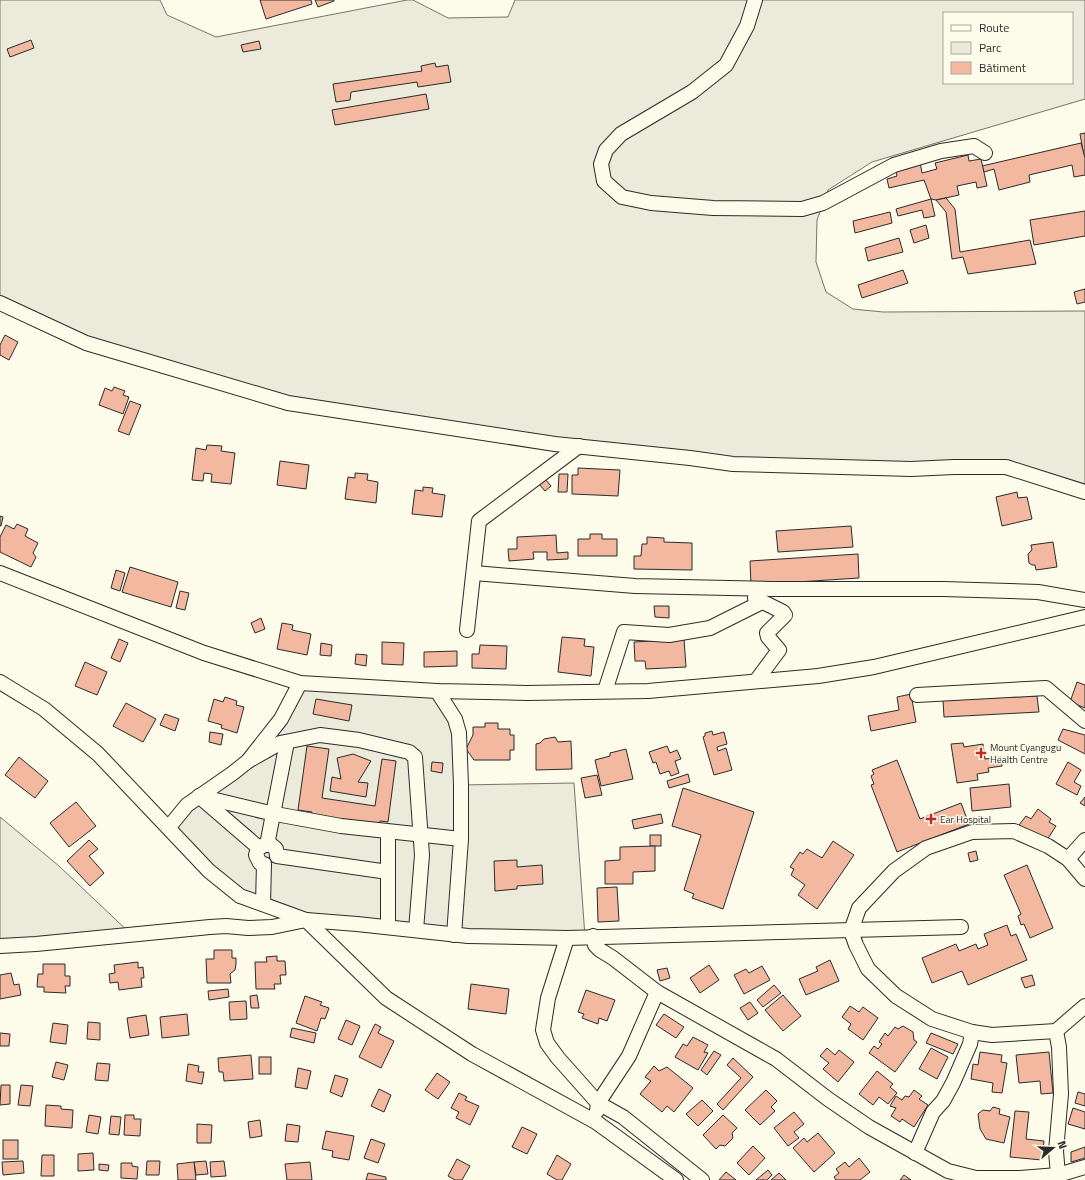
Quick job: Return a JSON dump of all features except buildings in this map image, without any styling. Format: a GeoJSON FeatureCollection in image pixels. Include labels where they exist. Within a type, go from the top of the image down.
{"type":"FeatureCollection","features":[{"type":"Feature","properties":{"kind":"street"},"geometry":{"type":"LineString","coordinates":[[755,0],[747,26],[726,65],[692,92],[622,134],[606,150],[601,164],[604,181],[622,197],[651,203],[705,207],[802,209],[823,203],[894,165],[941,151],[974,146],[985,153]]}},
{"type":"Feature","properties":{"kind":"street"},"geometry":{"type":"LineString","coordinates":[[0,303],[86,343],[288,403],[555,444],[733,464],[911,469],[1006,467],[1085,492]]}},
{"type":"Feature","properties":{"kind":"street"},"geometry":{"type":"LineString","coordinates":[[467,630],[479,520],[579,446]]}},
{"type":"Feature","properties":{"kind":"street"},"geometry":{"type":"LineString","coordinates":[[0,573],[204,653],[300,682],[437,691],[527,693],[648,691],[818,676],[874,667],[1085,616]]}},
{"type":"Feature","properties":{"kind":"street"},"geometry":{"type":"LineString","coordinates":[[474,573],[635,586],[943,589],[1038,592],[1085,600]]}},
{"type":"Feature","properties":{"kind":"street"},"geometry":{"type":"LineString","coordinates":[[735,588],[783,612],[785,615],[767,633],[768,637],[779,650],[756,681]]}},
{"type":"Feature","properties":{"kind":"street"},"geometry":{"type":"LineString","coordinates":[[605,691],[624,632],[669,635],[710,628],[762,602]]}},
{"type":"Feature","properties":{"kind":"street"},"geometry":{"type":"LineString","coordinates":[[0,682],[44,709],[98,754],[169,827],[209,871],[240,896],[306,920],[468,936],[567,938],[593,936],[961,927]]}},
{"type":"Feature","properties":{"kind":"street"},"geometry":{"type":"LineString","coordinates":[[248,761],[281,718],[300,682]]}},
{"type":"Feature","properties":{"kind":"street"},"geometry":{"type":"LineString","coordinates":[[917,696],[1046,688],[1085,721]]}},
{"type":"Feature","properties":{"kind":"street"},"geometry":{"type":"LineString","coordinates":[[437,691],[455,718],[459,733],[461,839],[454,935]]}},
{"type":"Feature","properties":{"kind":"street"},"geometry":{"type":"LineString","coordinates":[[169,827],[187,805],[248,761],[280,743],[320,735],[358,740],[408,752],[415,757],[422,856],[416,930]]}},
{"type":"Feature","properties":{"kind":"street"},"geometry":{"type":"LineString","coordinates":[[263,846],[274,813],[287,742]]}},
{"type":"Feature","properties":{"kind":"street"},"geometry":{"type":"LineString","coordinates":[[199,796],[341,826],[461,839]]}},
{"type":"Feature","properties":{"kind":"street"},"geometry":{"type":"LineString","coordinates":[[199,796],[263,846]]}},
{"type":"Feature","properties":{"kind":"street"},"geometry":{"type":"LineString","coordinates":[[1085,878],[1068,859],[1048,846],[1014,831],[972,832],[926,848],[894,871],[859,908],[851,930],[856,945],[868,969],[896,996],[932,1019],[972,1032],[992,1035],[1056,1031],[1085,1006]]}},
{"type":"Feature","properties":{"kind":"street"},"geometry":{"type":"LineString","coordinates":[[388,832],[388,927]]}},
{"type":"Feature","properties":{"kind":"street"},"geometry":{"type":"LineString","coordinates":[[1068,859],[1085,840]]}},
{"type":"Feature","properties":{"kind":"street"},"geometry":{"type":"LineString","coordinates":[[263,904],[264,864],[260,863],[256,854],[258,849],[270,844],[276,849],[277,856],[388,872]]}},
{"type":"Feature","properties":{"kind":"street"},"geometry":{"type":"LineString","coordinates":[[0,946],[36,944],[210,927],[272,927],[306,920]]}},
{"type":"Feature","properties":{"kind":"street"},"geometry":{"type":"LineString","coordinates":[[306,920],[386,998],[472,1054],[596,1122],[676,1180]]}},
{"type":"Feature","properties":{"kind":"street"},"geometry":{"type":"LineString","coordinates":[[593,936],[595,945],[600,950],[613,958],[657,992],[776,1059],[828,1099],[869,1127],[948,1171],[976,1178],[1020,1178],[1058,1175],[1085,1167]]}},
{"type":"Feature","properties":{"kind":"street"},"geometry":{"type":"LineString","coordinates":[[567,938],[548,998],[543,1030],[547,1043],[558,1058],[598,1103],[623,1117],[702,1180]]}},
{"type":"Feature","properties":{"kind":"street"},"geometry":{"type":"LineString","coordinates":[[596,1122],[598,1103],[629,1056],[657,992]]}},
{"type":"Feature","properties":{"kind":"street"},"geometry":{"type":"LineString","coordinates":[[1056,1031],[1059,1047],[1061,1094],[1056,1151],[1058,1175]]}},
{"type":"Feature","properties":{"kind":"street"},"geometry":{"type":"LineString","coordinates":[[915,1153],[933,1112],[943,1101],[953,1083],[970,1044],[972,1032]]}},
{"type":"Feature","properties":{"kind":"green space"},"geometry":{"type":"Polygon","coordinates":[[[0,0],[160,0],[167,15],[216,37],[407,0],[413,0],[448,18],[508,17],[515,0],[1085,0],[1085,99],[872,162],[828,190],[817,220],[816,262],[826,292],[853,309],[883,312],[1085,311],[1085,492],[1006,467],[759,465],[288,403],[86,343],[0,303],[0,0]]]}},
{"type":"Feature","properties":{"kind":"green space"},"geometry":{"type":"Polygon","coordinates":[[[300,683],[437,691],[455,719],[461,785],[574,783],[585,937],[357,924],[239,898],[166,832],[233,773],[300,683]]]}},
{"type":"Feature","properties":{"kind":"green space"},"geometry":{"type":"Polygon","coordinates":[[[0,817],[59,866],[132,935],[0,946],[0,817]]]}},
{"type":"Feature","properties":{"kind":"place","name":"Mount Cyangugu Health Centre"},"geometry":{"type":"Point","coordinates":[981,753]}},
{"type":"Feature","properties":{"kind":"place","name":"Ear Hospital"},"geometry":{"type":"Point","coordinates":[931,819]}}]}
